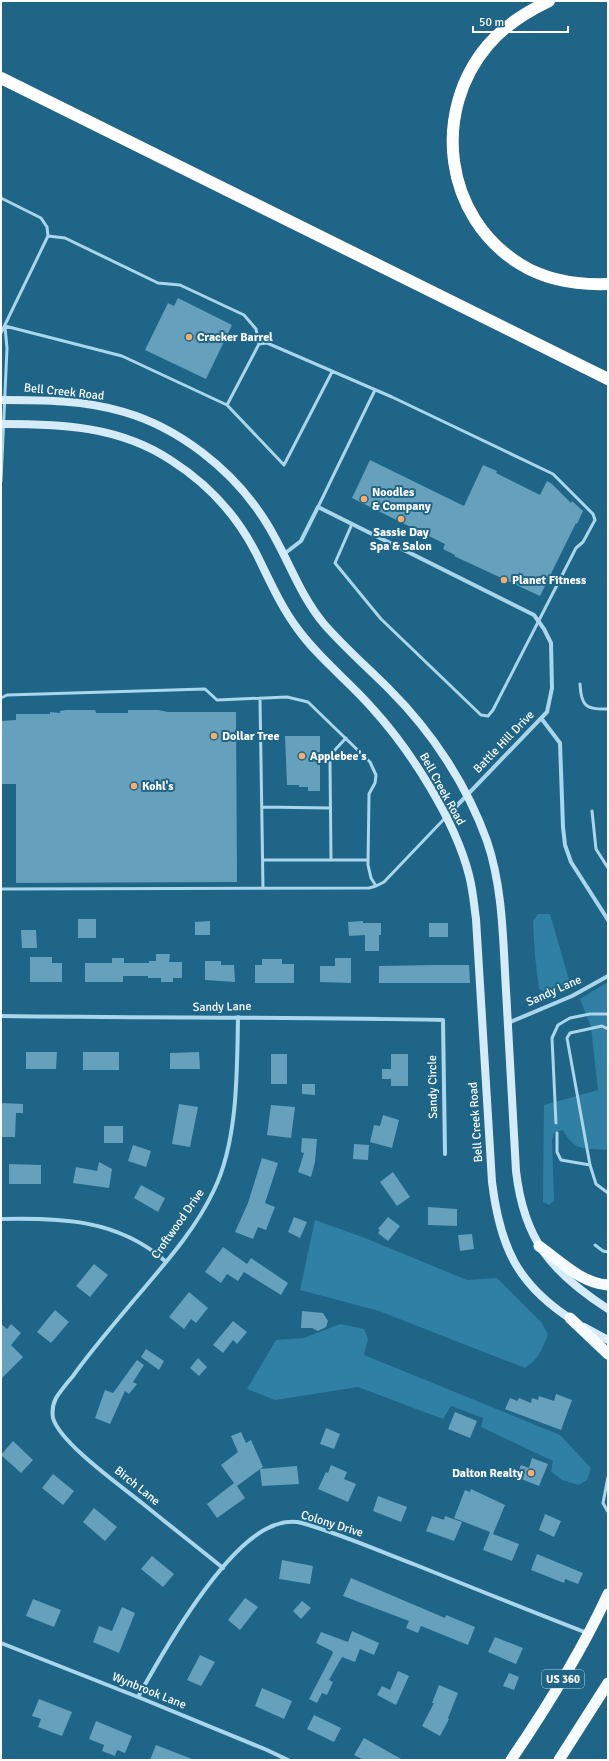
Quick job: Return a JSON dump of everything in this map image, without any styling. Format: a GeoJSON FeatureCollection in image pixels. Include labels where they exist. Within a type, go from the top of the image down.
{"type":"FeatureCollection","features":[{"type":"Feature","properties":{"kind":"highway"},"geometry":{"type":"LineString","coordinates":[[549,1],[519,17],[502,30],[475,62],[464,82],[456,103],[453,120],[452,142],[454,164],[459,185],[467,205],[478,224],[490,240],[504,253],[530,270],[555,279],[571,282],[608,284]]}},
{"type":"Feature","properties":{"kind":"highway"},"geometry":{"type":"LineString","coordinates":[[1,78],[608,379]]}},
{"type":"Feature","properties":{"kind":"highway"},"geometry":{"type":"LineString","coordinates":[[539,1246],[578,1275],[589,1281],[608,1285]]}},
{"type":"Feature","properties":{"kind":"highway"},"geometry":{"type":"LineString","coordinates":[[570,1318],[608,1354]]}},
{"type":"Feature","properties":{"kind":"highway","name":"US 360"},"geometry":{"type":"LineString","coordinates":[[511,1760],[541,1715],[589,1634],[608,1594]]}},
{"type":"Feature","properties":{"kind":"highway","name":"US 360"},"geometry":{"type":"LineString","coordinates":[[559,1760],[608,1683]]}},
{"type":"Feature","properties":{"kind":"main road","name":"Bell Creek Road"},"geometry":{"type":"LineString","coordinates":[[3,400],[42,400],[80,403],[124,412],[146,420],[173,433],[202,452],[219,466],[245,493],[263,517],[302,592],[321,621],[415,718],[430,736],[450,766],[466,795],[487,841],[494,871],[502,920],[518,1189],[527,1222],[539,1246],[563,1276],[584,1293],[608,1309]]}},
{"type":"Feature","properties":{"kind":"main road","name":"Bell Creek Road"},"geometry":{"type":"LineString","coordinates":[[2,424],[49,424],[77,426],[105,432],[125,438],[158,452],[189,472],[210,490],[228,510],[256,553],[285,610],[302,636],[373,709],[414,761],[446,817],[463,856],[473,893],[476,919],[492,1182],[498,1222],[511,1258],[523,1277],[554,1307],[608,1340]]}},
{"type":"Feature","properties":{"kind":"street","name":"Battle Hill Drive"},"geometry":{"type":"LineString","coordinates":[[318,507],[534,615],[544,629],[550,643],[552,688],[547,712],[446,817]]}},
{"type":"Feature","properties":{"kind":"street"},"geometry":{"type":"LineString","coordinates":[[283,554],[301,541],[318,507]]}},
{"type":"Feature","properties":{"kind":"street"},"geometry":{"type":"LineString","coordinates":[[541,718],[560,743],[565,846],[571,862],[608,920]]}},
{"type":"Feature","properties":{"kind":"street","name":"Sandy Lane"},"geometry":{"type":"LineString","coordinates":[[508,1023],[572,996],[608,976]]}},
{"type":"Feature","properties":{"kind":"street","name":"Sandy Lane"},"geometry":{"type":"LineString","coordinates":[[1,1016],[443,1020]]}},
{"type":"Feature","properties":{"kind":"street","name":"Croftwood Drive"},"geometry":{"type":"LineString","coordinates":[[53,1409],[56,1399],[80,1366],[165,1261],[200,1214],[214,1190],[228,1152],[234,1108],[237,1068],[238,1017]]}},
{"type":"Feature","properties":{"kind":"street","name":"Sandy Circle"},"geometry":{"type":"LineString","coordinates":[[443,1020],[445,1154]]}},
{"type":"Feature","properties":{"kind":"street"},"geometry":{"type":"LineString","coordinates":[[1,1219],[67,1221],[103,1227],[122,1233],[140,1242],[165,1261]]}},
{"type":"Feature","properties":{"kind":"street","name":"Birch Lane"},"geometry":{"type":"LineString","coordinates":[[53,1409],[53,1417],[56,1426],[92,1463],[222,1568]]}},
{"type":"Feature","properties":{"kind":"street","name":"Colony Drive"},"geometry":{"type":"LineString","coordinates":[[138,1697],[160,1656],[183,1620],[222,1568],[244,1545],[262,1530],[277,1524],[301,1523],[351,1539],[589,1634]]}},
{"type":"Feature","properties":{"kind":"street","name":"Wynbrook Lane"},"geometry":{"type":"LineString","coordinates":[[1,1643],[138,1697],[288,1760]]}},
{"type":"Feature","properties":{"kind":"lane"},"geometry":{"type":"LineString","coordinates":[[1,198],[41,218],[47,226],[48,236],[31,268],[1,333]]}},
{"type":"Feature","properties":{"kind":"lane"},"geometry":{"type":"LineString","coordinates":[[48,236],[65,238],[158,283],[180,285],[244,315],[256,329],[259,344],[228,405]]}},
{"type":"Feature","properties":{"kind":"lane"},"geometry":{"type":"LineString","coordinates":[[1,481],[3,400],[7,348],[5,326]]}},
{"type":"Feature","properties":{"kind":"lane"},"geometry":{"type":"LineString","coordinates":[[5,326],[122,356],[228,405],[284,465],[332,372]]}},
{"type":"Feature","properties":{"kind":"lane"},"geometry":{"type":"LineString","coordinates":[[259,344],[267,343],[402,401],[553,474],[593,514],[595,520],[583,542],[576,548],[494,710],[488,716],[481,715],[381,619],[335,562],[352,524]]}},
{"type":"Feature","properties":{"kind":"lane"},"geometry":{"type":"LineString","coordinates":[[318,507],[375,390]]}},
{"type":"Feature","properties":{"kind":"lane"},"geometry":{"type":"LineString","coordinates":[[580,684],[581,697],[585,705],[594,710],[608,709]]}},
{"type":"Feature","properties":{"kind":"lane"},"geometry":{"type":"LineString","coordinates":[[1,698],[7,694],[205,688],[218,700],[287,697],[298,698],[308,702],[370,762],[376,775],[375,783],[369,794],[368,860],[371,878],[376,886]]}},
{"type":"Feature","properties":{"kind":"lane"},"geometry":{"type":"LineString","coordinates":[[260,698],[263,888]]}},
{"type":"Feature","properties":{"kind":"lane"},"geometry":{"type":"LineString","coordinates":[[331,860],[330,762],[333,752],[346,738]]}},
{"type":"Feature","properties":{"kind":"lane"},"geometry":{"type":"LineString","coordinates":[[262,807],[330,808]]}},
{"type":"Feature","properties":{"kind":"lane"},"geometry":{"type":"LineString","coordinates":[[592,811],[596,849],[608,868]]}},
{"type":"Feature","properties":{"kind":"lane"},"geometry":{"type":"LineString","coordinates":[[1,889],[369,888],[384,882],[446,817]]}},
{"type":"Feature","properties":{"kind":"lane"},"geometry":{"type":"LineString","coordinates":[[263,860],[368,860]]}},
{"type":"Feature","properties":{"kind":"lane"},"geometry":{"type":"LineString","coordinates":[[556,1123],[552,1038],[558,1025],[570,1018],[590,1014],[608,1014]]}},
{"type":"Feature","properties":{"kind":"lane"},"geometry":{"type":"LineString","coordinates":[[608,1029],[602,1026],[570,1033],[567,1038],[590,1165],[596,1184],[608,1194]]}},
{"type":"Feature","properties":{"kind":"lane"},"geometry":{"type":"LineString","coordinates":[[556,1133],[557,1152],[561,1160],[590,1165]]}},
{"type":"Feature","properties":{"kind":"lane"},"geometry":{"type":"LineString","coordinates":[[595,1245],[603,1251],[608,1252]]}},
{"type":"Feature","properties":{"kind":"lane"},"geometry":{"type":"LineString","coordinates":[[608,1477],[603,1503],[608,1512]]}},
{"type":"Feature","properties":{"kind":"shaded area"},"geometry":{"type":"Polygon","coordinates":[[[538,914],[550,914],[569,980],[565,987],[550,994],[539,989],[533,921],[538,914]]]}},
{"type":"Feature","properties":{"kind":"shaded area"},"geometry":{"type":"Polygon","coordinates":[[[608,982],[608,1150],[581,1148],[567,1137],[563,1130],[554,1133],[552,1140],[554,1200],[549,1205],[543,1202],[544,1105],[598,1090],[591,1027],[580,999],[608,982]]]}},
{"type":"Feature","properties":{"kind":"shaded area"},"geometry":{"type":"Polygon","coordinates":[[[315,1220],[365,1238],[467,1280],[497,1278],[541,1322],[548,1334],[540,1353],[530,1365],[525,1368],[379,1311],[300,1290],[315,1220]]]}},
{"type":"Feature","properties":{"kind":"shaded area"},"geometry":{"type":"Polygon","coordinates":[[[340,1324],[364,1329],[368,1339],[364,1355],[560,1435],[591,1468],[587,1480],[579,1485],[562,1480],[551,1471],[553,1461],[481,1427],[483,1418],[451,1406],[443,1419],[358,1387],[275,1400],[247,1389],[276,1340],[304,1338],[340,1324]]]}},
{"type":"Feature","properties":{"kind":"building","name":"Cracker Barrel"},"geometry":{"type":"Polygon","coordinates":[[[178,298],[232,325],[206,379],[145,350],[168,303],[174,306],[178,298]]]}},
{"type":"Feature","properties":{"kind":"building"},"geometry":{"type":"Polygon","coordinates":[[[370,460],[464,506],[483,465],[497,471],[496,473],[540,495],[547,481],[571,503],[572,501],[583,511],[540,596],[454,556],[455,555],[443,549],[445,544],[352,498],[370,460]]]}},
{"type":"Feature","properties":{"kind":"building"},"geometry":{"type":"Polygon","coordinates":[[[95,710],[96,713],[128,713],[128,710],[158,710],[168,712],[236,712],[237,882],[16,883],[16,784],[1,784],[1,721],[16,720],[16,714],[50,714],[50,712],[60,713],[60,711],[95,710]]]}},
{"type":"Feature","properties":{"kind":"building","name":"Applebee's"},"geometry":{"type":"Polygon","coordinates":[[[285,736],[320,736],[320,791],[308,791],[308,787],[299,787],[299,785],[287,785],[285,736]]]}},
{"type":"Feature","properties":{"kind":"building"},"geometry":{"type":"Polygon","coordinates":[[[78,919],[96,919],[96,938],[78,938],[78,919]]]}},
{"type":"Feature","properties":{"kind":"building"},"geometry":{"type":"Polygon","coordinates":[[[210,921],[210,935],[195,935],[195,922],[210,921]]]}},
{"type":"Feature","properties":{"kind":"building"},"geometry":{"type":"Polygon","coordinates":[[[363,921],[363,923],[381,923],[379,951],[365,951],[365,935],[349,936],[348,922],[363,921]]]}},
{"type":"Feature","properties":{"kind":"building"},"geometry":{"type":"Polygon","coordinates":[[[429,923],[448,923],[448,937],[429,937],[429,923]]]}},
{"type":"Feature","properties":{"kind":"building"},"geometry":{"type":"Polygon","coordinates":[[[21,930],[36,930],[37,948],[22,948],[21,930]]]}},
{"type":"Feature","properties":{"kind":"building"},"geometry":{"type":"Polygon","coordinates":[[[156,954],[170,954],[169,962],[182,962],[182,978],[173,978],[173,982],[161,982],[161,978],[148,978],[148,976],[123,976],[123,982],[85,982],[85,963],[112,963],[112,958],[124,958],[124,963],[149,963],[149,961],[156,961],[156,954]]]}},
{"type":"Feature","properties":{"kind":"building"},"geometry":{"type":"Polygon","coordinates":[[[30,957],[52,957],[52,963],[62,963],[62,982],[30,982],[30,957]]]}},
{"type":"Feature","properties":{"kind":"building"},"geometry":{"type":"Polygon","coordinates":[[[335,958],[351,958],[351,983],[320,982],[320,966],[335,966],[335,958]]]}},
{"type":"Feature","properties":{"kind":"building"},"geometry":{"type":"Polygon","coordinates":[[[262,959],[282,959],[282,964],[294,964],[294,983],[255,983],[255,965],[262,965],[262,959]]]}},
{"type":"Feature","properties":{"kind":"building"},"geometry":{"type":"Polygon","coordinates":[[[205,961],[221,961],[221,965],[234,965],[235,982],[205,980],[205,961]]]}},
{"type":"Feature","properties":{"kind":"building"},"geometry":{"type":"Polygon","coordinates":[[[469,965],[470,983],[379,983],[379,966],[469,965]]]}},
{"type":"Feature","properties":{"kind":"building"},"geometry":{"type":"Polygon","coordinates":[[[26,1052],[57,1052],[56,1069],[26,1069],[26,1052]]]}},
{"type":"Feature","properties":{"kind":"building"},"geometry":{"type":"Polygon","coordinates":[[[83,1052],[119,1052],[119,1070],[83,1070],[83,1052]]]}},
{"type":"Feature","properties":{"kind":"building"},"geometry":{"type":"Polygon","coordinates":[[[199,1052],[200,1069],[170,1069],[170,1053],[199,1052]]]}},
{"type":"Feature","properties":{"kind":"building"},"geometry":{"type":"Polygon","coordinates":[[[271,1054],[287,1054],[287,1084],[271,1084],[271,1054]]]}},
{"type":"Feature","properties":{"kind":"building"},"geometry":{"type":"Polygon","coordinates":[[[391,1054],[408,1054],[408,1086],[391,1086],[391,1079],[382,1079],[382,1069],[391,1069],[391,1054]]]}},
{"type":"Feature","properties":{"kind":"building"},"geometry":{"type":"Polygon","coordinates":[[[302,1084],[315,1084],[315,1095],[302,1094],[302,1084]]]}},
{"type":"Feature","properties":{"kind":"building"},"geometry":{"type":"Polygon","coordinates":[[[1,1103],[23,1104],[23,1113],[16,1113],[15,1137],[1,1137],[1,1103]]]}},
{"type":"Feature","properties":{"kind":"building"},"geometry":{"type":"Polygon","coordinates":[[[179,1104],[198,1107],[190,1147],[172,1144],[179,1104]]]}},
{"type":"Feature","properties":{"kind":"building"},"geometry":{"type":"Polygon","coordinates":[[[271,1105],[295,1107],[291,1138],[267,1135],[271,1105]]]}},
{"type":"Feature","properties":{"kind":"building"},"geometry":{"type":"Polygon","coordinates":[[[383,1115],[399,1120],[392,1148],[370,1142],[374,1125],[380,1126],[383,1115]]]}},
{"type":"Feature","properties":{"kind":"building"},"geometry":{"type":"Polygon","coordinates":[[[104,1126],[123,1126],[123,1143],[104,1143],[104,1126]]]}},
{"type":"Feature","properties":{"kind":"building"},"geometry":{"type":"Polygon","coordinates":[[[302,1138],[317,1139],[315,1162],[311,1177],[298,1172],[304,1153],[301,1152],[302,1138]]]}},
{"type":"Feature","properties":{"kind":"building"},"geometry":{"type":"Polygon","coordinates":[[[354,1144],[369,1145],[368,1160],[353,1159],[354,1144]]]}},
{"type":"Feature","properties":{"kind":"building"},"geometry":{"type":"Polygon","coordinates":[[[133,1145],[151,1151],[146,1167],[128,1161],[133,1145]]]}},
{"type":"Feature","properties":{"kind":"building"},"geometry":{"type":"Polygon","coordinates":[[[262,1158],[278,1163],[265,1203],[275,1207],[266,1230],[258,1227],[253,1239],[235,1232],[248,1203],[262,1158]]]}},
{"type":"Feature","properties":{"kind":"building"},"geometry":{"type":"Polygon","coordinates":[[[99,1162],[112,1169],[109,1188],[73,1183],[76,1167],[97,1171],[99,1162]]]}},
{"type":"Feature","properties":{"kind":"building"},"geometry":{"type":"Polygon","coordinates":[[[9,1164],[41,1165],[41,1184],[9,1184],[9,1164]]]}},
{"type":"Feature","properties":{"kind":"building"},"geometry":{"type":"Polygon","coordinates":[[[393,1172],[410,1197],[397,1206],[380,1182],[393,1172]]]}},
{"type":"Feature","properties":{"kind":"building"},"geometry":{"type":"Polygon","coordinates":[[[141,1185],[165,1198],[158,1212],[134,1198],[141,1185]]]}},
{"type":"Feature","properties":{"kind":"building"},"geometry":{"type":"Polygon","coordinates":[[[428,1207],[457,1209],[457,1226],[428,1225],[428,1207]]]}},
{"type":"Feature","properties":{"kind":"building"},"geometry":{"type":"Polygon","coordinates":[[[294,1217],[307,1222],[300,1238],[288,1232],[294,1217]]]}},
{"type":"Feature","properties":{"kind":"building"},"geometry":{"type":"Polygon","coordinates":[[[388,1217],[400,1226],[388,1241],[378,1233],[380,1230],[378,1229],[388,1217]]]}},
{"type":"Feature","properties":{"kind":"building"},"geometry":{"type":"Polygon","coordinates":[[[472,1234],[474,1249],[460,1251],[458,1235],[472,1234]]]}},
{"type":"Feature","properties":{"kind":"building"},"geometry":{"type":"Polygon","coordinates":[[[223,1247],[247,1264],[251,1258],[288,1283],[281,1295],[244,1272],[238,1281],[227,1274],[221,1283],[205,1272],[223,1247]]]}},
{"type":"Feature","properties":{"kind":"building"},"geometry":{"type":"Polygon","coordinates":[[[94,1264],[108,1275],[90,1297],[76,1286],[94,1264]]]}},
{"type":"Feature","properties":{"kind":"building"},"geometry":{"type":"Polygon","coordinates":[[[189,1292],[208,1308],[196,1323],[191,1319],[184,1329],[169,1317],[189,1292]]]}},
{"type":"Feature","properties":{"kind":"building"},"geometry":{"type":"Polygon","coordinates":[[[55,1310],[69,1322],[51,1343],[37,1332],[55,1310]]]}},
{"type":"Feature","properties":{"kind":"building"},"geometry":{"type":"Polygon","coordinates":[[[302,1311],[323,1313],[328,1321],[326,1327],[318,1331],[312,1328],[301,1328],[302,1311]]]}},
{"type":"Feature","properties":{"kind":"building"},"geometry":{"type":"Polygon","coordinates":[[[233,1321],[247,1332],[237,1344],[233,1340],[223,1353],[213,1345],[233,1321]]]}},
{"type":"Feature","properties":{"kind":"building"},"geometry":{"type":"Polygon","coordinates":[[[1,1324],[7,1329],[11,1324],[21,1333],[11,1345],[23,1357],[1,1379],[1,1324]]]}},
{"type":"Feature","properties":{"kind":"building"},"geometry":{"type":"Polygon","coordinates":[[[146,1349],[164,1361],[159,1370],[141,1357],[146,1349]]]}},
{"type":"Feature","properties":{"kind":"building"},"geometry":{"type":"Polygon","coordinates":[[[198,1358],[207,1367],[199,1376],[190,1368],[198,1358]]]}},
{"type":"Feature","properties":{"kind":"building"},"geometry":{"type":"Polygon","coordinates":[[[137,1360],[144,1365],[133,1382],[137,1384],[129,1394],[125,1391],[110,1424],[95,1418],[105,1390],[113,1393],[137,1360]]]}},
{"type":"Feature","properties":{"kind":"building"},"geometry":{"type":"Polygon","coordinates":[[[556,1394],[572,1400],[561,1430],[505,1409],[510,1398],[517,1401],[519,1398],[531,1403],[532,1398],[538,1400],[539,1396],[554,1401],[556,1394]]]}},
{"type":"Feature","properties":{"kind":"building"},"geometry":{"type":"Polygon","coordinates":[[[455,1412],[477,1421],[470,1438],[448,1429],[455,1412]]]}},
{"type":"Feature","properties":{"kind":"building"},"geometry":{"type":"Polygon","coordinates":[[[326,1428],[340,1434],[334,1449],[320,1444],[326,1428]]]}},
{"type":"Feature","properties":{"kind":"building"},"geometry":{"type":"Polygon","coordinates":[[[241,1432],[246,1443],[251,1440],[263,1467],[237,1486],[245,1498],[217,1518],[207,1504],[234,1483],[221,1465],[238,1452],[231,1436],[241,1432]]]}},
{"type":"Feature","properties":{"kind":"building"},"geometry":{"type":"Polygon","coordinates":[[[13,1441],[33,1460],[21,1473],[1,1455],[13,1441]]]}},
{"type":"Feature","properties":{"kind":"building"},"geometry":{"type":"Polygon","coordinates":[[[532,1458],[548,1464],[539,1486],[516,1477],[521,1465],[529,1468],[532,1458]]]}},
{"type":"Feature","properties":{"kind":"building"},"geometry":{"type":"Polygon","coordinates":[[[331,1465],[347,1472],[344,1479],[356,1484],[348,1502],[318,1489],[331,1465]]]}},
{"type":"Feature","properties":{"kind":"building"},"geometry":{"type":"Polygon","coordinates":[[[297,1466],[299,1484],[262,1486],[260,1469],[297,1466]]]}},
{"type":"Feature","properties":{"kind":"building"},"geometry":{"type":"Polygon","coordinates":[[[53,1474],[74,1491],[63,1505],[42,1488],[53,1474]]]}},
{"type":"Feature","properties":{"kind":"building"},"geometry":{"type":"Polygon","coordinates":[[[471,1489],[505,1505],[493,1534],[519,1544],[512,1561],[483,1550],[490,1532],[454,1518],[465,1490],[470,1492],[471,1489]]]}},
{"type":"Feature","properties":{"kind":"building"},"geometry":{"type":"Polygon","coordinates":[[[378,1496],[407,1507],[401,1522],[373,1511],[378,1496]]]}},
{"type":"Feature","properties":{"kind":"building"},"geometry":{"type":"Polygon","coordinates":[[[94,1508],[117,1527],[105,1541],[83,1522],[94,1508]]]}},
{"type":"Feature","properties":{"kind":"building"},"geometry":{"type":"Polygon","coordinates":[[[545,1514],[561,1521],[554,1537],[539,1530],[545,1514]]]}},
{"type":"Feature","properties":{"kind":"building"},"geometry":{"type":"Polygon","coordinates":[[[432,1516],[444,1520],[445,1516],[462,1522],[454,1541],[426,1531],[432,1516]]]}},
{"type":"Feature","properties":{"kind":"building"},"geometry":{"type":"Polygon","coordinates":[[[537,1554],[583,1573],[578,1584],[565,1579],[564,1583],[531,1570],[537,1554]]]}},
{"type":"Feature","properties":{"kind":"building"},"geometry":{"type":"Polygon","coordinates":[[[152,1556],[174,1574],[163,1587],[141,1569],[152,1556]]]}},
{"type":"Feature","properties":{"kind":"building"},"geometry":{"type":"Polygon","coordinates":[[[282,1560],[313,1566],[310,1584],[279,1579],[282,1560]]]}},
{"type":"Feature","properties":{"kind":"building"},"geometry":{"type":"Polygon","coordinates":[[[351,1578],[445,1618],[446,1615],[475,1627],[468,1645],[421,1626],[418,1633],[406,1628],[409,1621],[343,1596],[351,1578]]]}},
{"type":"Feature","properties":{"kind":"building"},"geometry":{"type":"Polygon","coordinates":[[[245,1598],[258,1607],[240,1630],[228,1620],[245,1598]]]}},
{"type":"Feature","properties":{"kind":"building"},"geometry":{"type":"Polygon","coordinates":[[[33,1599],[61,1610],[54,1627],[26,1616],[33,1599]]]}},
{"type":"Feature","properties":{"kind":"building"},"geometry":{"type":"Polygon","coordinates":[[[302,1601],[311,1608],[301,1619],[293,1611],[302,1601]]]}},
{"type":"Feature","properties":{"kind":"building"},"geometry":{"type":"Polygon","coordinates":[[[122,1607],[135,1613],[119,1653],[93,1642],[99,1626],[112,1631],[122,1607]]]}},
{"type":"Feature","properties":{"kind":"building"},"geometry":{"type":"Polygon","coordinates":[[[352,1631],[379,1643],[374,1655],[360,1649],[355,1662],[342,1657],[329,1680],[333,1682],[327,1695],[322,1693],[317,1703],[309,1699],[333,1653],[332,1651],[316,1643],[321,1632],[348,1642],[352,1631]]]}},
{"type":"Feature","properties":{"kind":"building"},"geometry":{"type":"Polygon","coordinates":[[[495,1637],[523,1648],[516,1664],[488,1652],[495,1637]]]}},
{"type":"Feature","properties":{"kind":"building"},"geometry":{"type":"Polygon","coordinates":[[[200,1655],[215,1662],[201,1686],[187,1680],[200,1655]]]}},
{"type":"Feature","properties":{"kind":"building"},"geometry":{"type":"Polygon","coordinates":[[[398,1671],[409,1676],[396,1705],[377,1695],[382,1686],[390,1690],[398,1671]]]}},
{"type":"Feature","properties":{"kind":"building"},"geometry":{"type":"Polygon","coordinates":[[[509,1673],[519,1677],[514,1690],[503,1686],[509,1673]]]}},
{"type":"Feature","properties":{"kind":"building"},"geometry":{"type":"Polygon","coordinates":[[[439,1685],[458,1693],[448,1718],[449,1719],[440,1736],[422,1726],[434,1703],[432,1703],[439,1685]]]}},
{"type":"Feature","properties":{"kind":"building"},"geometry":{"type":"Polygon","coordinates":[[[262,1688],[292,1701],[284,1719],[255,1706],[262,1688]]]}},
{"type":"Feature","properties":{"kind":"building"},"geometry":{"type":"Polygon","coordinates":[[[39,1699],[72,1712],[62,1736],[38,1727],[41,1719],[32,1716],[39,1699]]]}},
{"type":"Feature","properties":{"kind":"building"},"geometry":{"type":"Polygon","coordinates":[[[314,1715],[341,1728],[334,1742],[307,1729],[314,1715]]]}},
{"type":"Feature","properties":{"kind":"building"},"geometry":{"type":"Polygon","coordinates":[[[96,1721],[132,1736],[125,1753],[117,1750],[115,1756],[102,1751],[104,1745],[89,1739],[96,1721]]]}},
{"type":"Feature","properties":{"kind":"building"},"geometry":{"type":"Polygon","coordinates":[[[364,1738],[403,1760],[364,1760],[354,1755],[364,1738]]]}},
{"type":"Feature","properties":{"kind":"building"},"geometry":{"type":"Polygon","coordinates":[[[156,1745],[192,1759],[192,1760],[150,1760],[156,1745]]]}},
{"type":"Feature","properties":{"kind":"place","name":"Cracker Barrel"},"geometry":{"type":"Point","coordinates":[189,337]}},
{"type":"Feature","properties":{"kind":"place","name":"Noodles & Company"},"geometry":{"type":"Point","coordinates":[364,499]}},
{"type":"Feature","properties":{"kind":"place","name":"Sassie Day Spa & Salon"},"geometry":{"type":"Point","coordinates":[401,519]}},
{"type":"Feature","properties":{"kind":"place","name":"Planet Fitness"},"geometry":{"type":"Point","coordinates":[504,580]}},
{"type":"Feature","properties":{"kind":"place","name":"Dollar Tree"},"geometry":{"type":"Point","coordinates":[214,736]}},
{"type":"Feature","properties":{"kind":"place","name":"Applebee's"},"geometry":{"type":"Point","coordinates":[302,756]}},
{"type":"Feature","properties":{"kind":"place","name":"Kohl's"},"geometry":{"type":"Point","coordinates":[134,786]}},
{"type":"Feature","properties":{"kind":"place","name":"Dalton Realty"},"geometry":{"type":"Point","coordinates":[531,1473]}}]}
